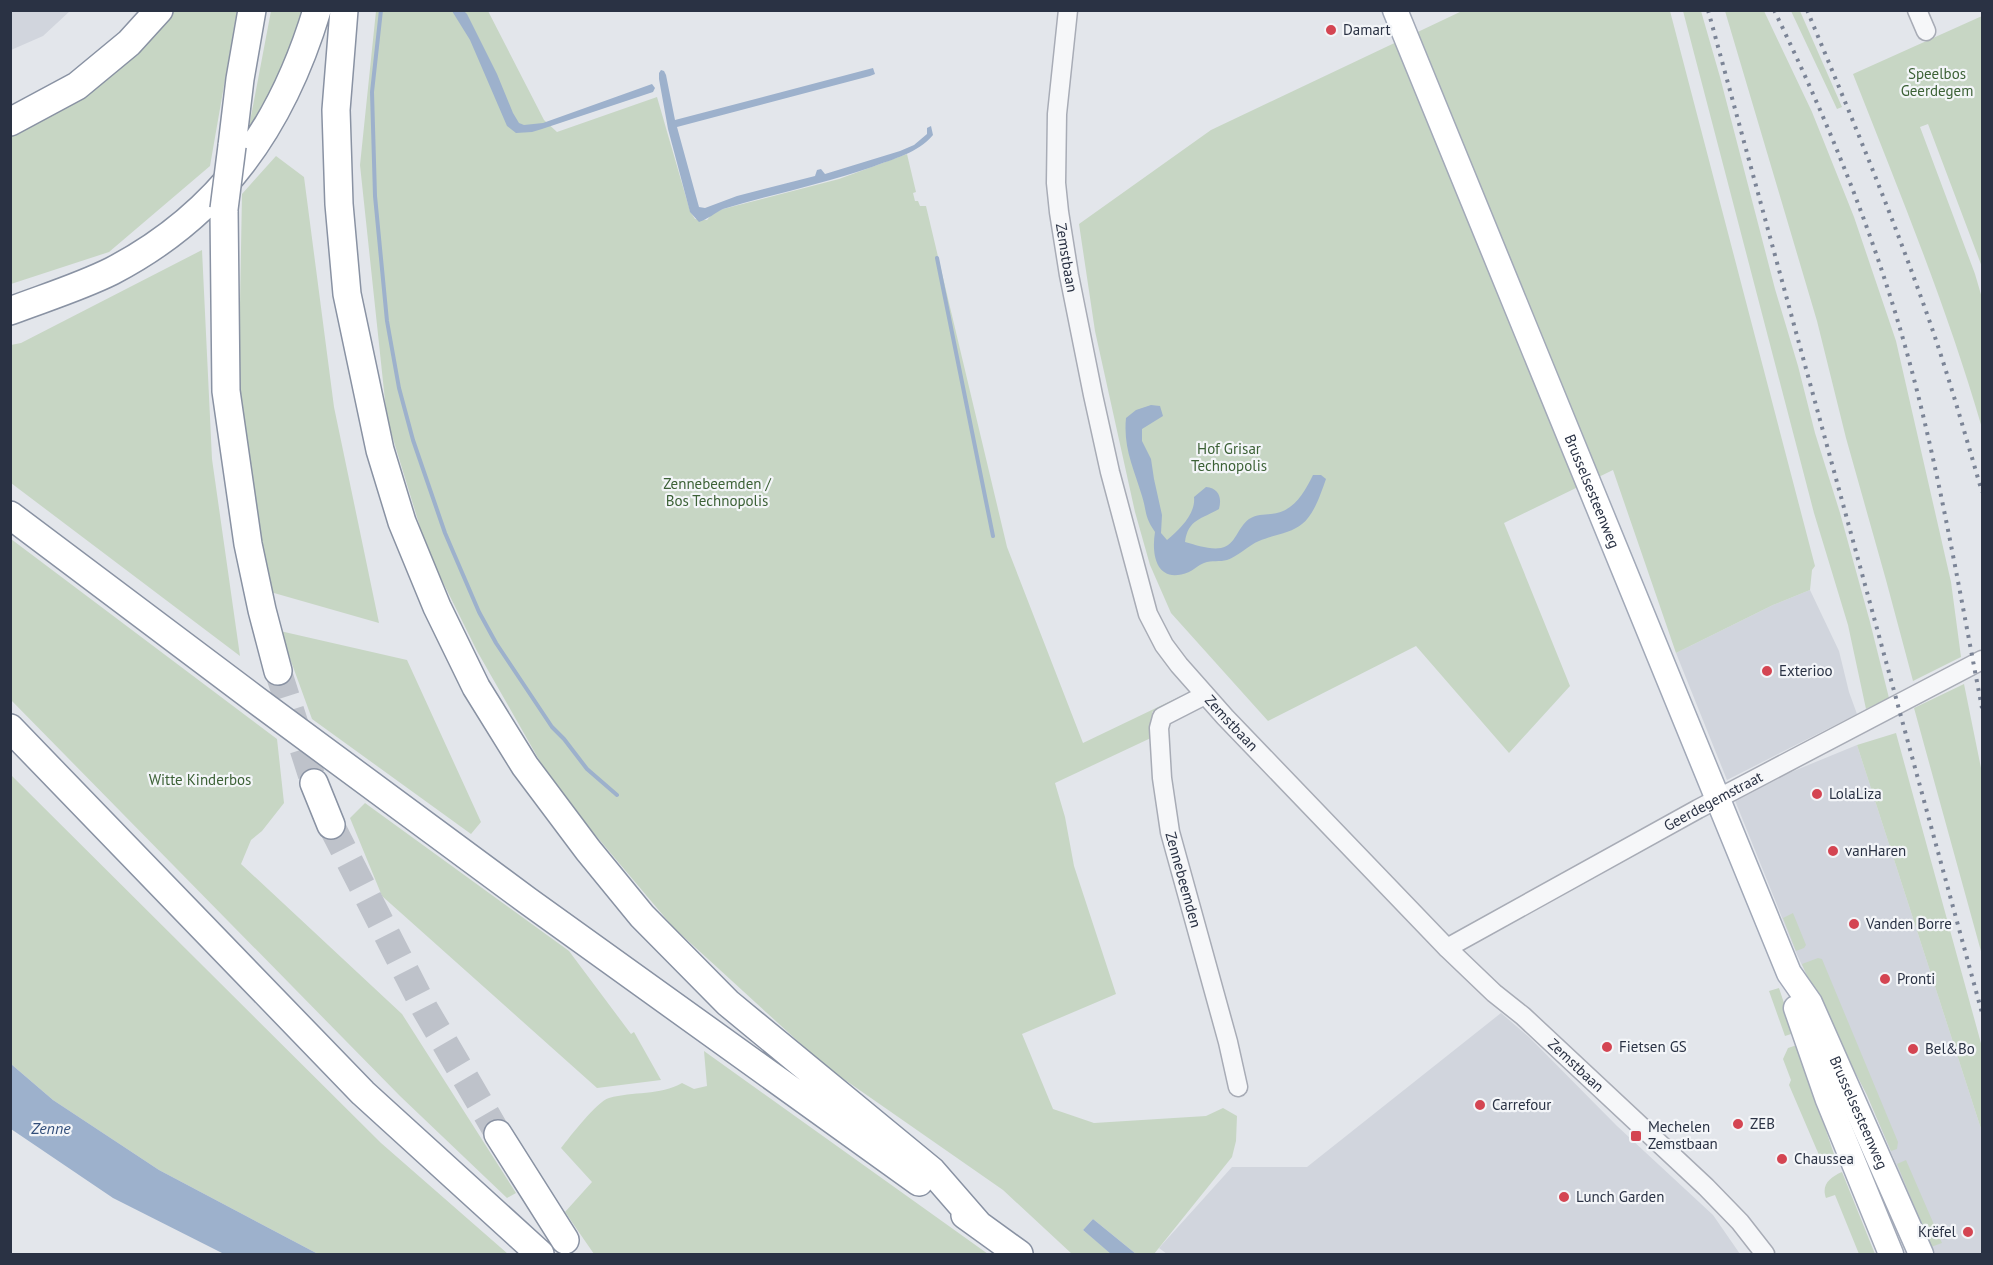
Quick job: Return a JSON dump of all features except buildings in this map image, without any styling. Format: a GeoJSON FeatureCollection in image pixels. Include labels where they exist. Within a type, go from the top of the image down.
{"type":"FeatureCollection","features":[{"type":"Feature","properties":{"kind":"highway"},"geometry":{"type":"LineString","coordinates":[[10,122],[77,86],[129,43],[159,10]]}},
{"type":"Feature","properties":{"kind":"highway"},"geometry":{"type":"LineString","coordinates":[[252,10],[240,79],[224,209],[226,391],[248,544],[278,671]]}},
{"type":"Feature","properties":{"kind":"highway"},"geometry":{"type":"LineString","coordinates":[[10,311],[74,288],[131,261],[167,237],[223,188],[249,156],[276,113],[295,76],[317,10]]}},
{"type":"Feature","properties":{"kind":"highway"},"geometry":{"type":"LineString","coordinates":[[344,10],[336,110],[339,204],[347,294],[380,450],[402,522],[437,607],[476,687],[525,766],[588,850],[642,915],[728,1003],[932,1171],[979,1225]]}},
{"type":"Feature","properties":{"kind":"highway"},"geometry":{"type":"LineString","coordinates":[[10,515],[528,901],[1019,1254]]}},
{"type":"Feature","properties":{"kind":"highway"},"geometry":{"type":"LineString","coordinates":[[10,728],[363,1093],[540,1254]]}},
{"type":"Feature","properties":{"kind":"highway"},"geometry":{"type":"LineString","coordinates":[[315,783],[331,825]]}},
{"type":"Feature","properties":{"kind":"highway"},"geometry":{"type":"LineString","coordinates":[[498,1134],[565,1240]]}},
{"type":"Feature","properties":{"kind":"main road","name":"Brusselsesteenweg"},"geometry":{"type":"LineString","coordinates":[[1395,10],[1789,973],[1810,1004],[1921,1254]]}},
{"type":"Feature","properties":{"kind":"main road","name":"Brusselsesteenweg"},"geometry":{"type":"LineString","coordinates":[[1789,973],[1792,994],[1828,1100],[1891,1254]]}},
{"type":"Feature","properties":{"kind":"street","name":"Zemstbaan"},"geometry":{"type":"LineString","coordinates":[[1068,10],[1057,114],[1056,183],[1069,275],[1087,370],[1110,472],[1148,614],[1174,658],[1205,695],[1448,948],[1706,1187],[1740,1222],[1765,1254]]}},
{"type":"Feature","properties":{"kind":"street"},"geometry":{"type":"LineString","coordinates":[[1917,10],[1926,32]]}},
{"type":"Feature","properties":{"kind":"street","name":"Geerdegemstraat"},"geometry":{"type":"LineString","coordinates":[[1448,948],[1719,799],[1983,660]]}},
{"type":"Feature","properties":{"kind":"street","name":"Zennebeemden"},"geometry":{"type":"LineString","coordinates":[[1205,695],[1162,717],[1160,728],[1162,778],[1170,832],[1228,1042],[1238,1087]]}},
{"type":"Feature","properties":{"kind":"shaded area"},"geometry":{"type":"Polygon","coordinates":[[[11,10],[70,11],[43,36],[11,50],[11,10]]]}},
{"type":"Feature","properties":{"kind":"shaded area"},"geometry":{"type":"Polygon","coordinates":[[[1810,590],[1839,651],[1857,714],[1727,780],[1676,653],[1773,605],[1810,590]]]}},
{"type":"Feature","properties":{"kind":"shaded area"},"geometry":{"type":"Polygon","coordinates":[[[1857,745],[1982,1132],[1982,1254],[1934,1254],[1867,1095],[1795,950],[1734,798],[1857,745]]]}},
{"type":"Feature","properties":{"kind":"shaded area"},"geometry":{"type":"Polygon","coordinates":[[[1501,1013],[1529,1037],[1617,1126],[1713,1215],[1740,1254],[1167,1254],[1159,1248],[1232,1167],[1307,1167],[1501,1013]]]}},
{"type":"Feature","properties":{"kind":"green space"},"geometry":{"type":"Polygon","coordinates":[[[169,11],[237,11],[210,166],[109,252],[11,284],[10,133],[169,11]]]}},
{"type":"Feature","properties":{"kind":"green space"},"geometry":{"type":"Polygon","coordinates":[[[271,11],[309,11],[276,92],[248,132],[271,11]]]}},
{"type":"Feature","properties":{"kind":"green space","name":"Zennebeemden / Bos Technopolis"},"geometry":{"type":"Polygon","coordinates":[[[376,11],[488,11],[544,120],[557,132],[657,97],[690,211],[695,219],[707,220],[712,214],[723,209],[839,179],[907,154],[916,192],[913,193],[915,201],[918,201],[920,206],[926,206],[1007,547],[1083,743],[1182,697],[1152,712],[1153,737],[1055,783],[1065,817],[1074,866],[1116,994],[1022,1034],[1053,1109],[1094,1123],[1206,1116],[1223,1108],[1237,1116],[1236,1141],[1232,1157],[1154,1254],[1136,1254],[1093,1219],[1083,1230],[1112,1254],[1072,1254],[1003,1190],[825,1066],[673,927],[554,786],[477,651],[427,550],[387,419],[360,165],[376,11]]]}},
{"type":"Feature","properties":{"kind":"green space","name":"Hof Grisar Technopolis"},"geometry":{"type":"Polygon","coordinates":[[[1462,11],[1670,11],[1815,566],[1812,570],[1810,590],[1773,605],[1676,653],[1613,470],[1504,523],[1570,686],[1509,753],[1416,646],[1268,721],[1171,613],[1150,565],[1135,512],[1095,331],[1079,224],[1211,130],[1462,11]]]}},
{"type":"Feature","properties":{"kind":"green space"},"geometry":{"type":"Polygon","coordinates":[[[1683,11],[1701,11],[1775,289],[1870,622],[1889,698],[1866,709],[1848,625],[1814,513],[1683,11]]]}},
{"type":"Feature","properties":{"kind":"green space"},"geometry":{"type":"Polygon","coordinates":[[[1725,11],[1764,11],[1812,112],[1854,217],[1896,341],[1951,582],[1961,657],[1913,681],[1846,438],[1817,321],[1725,11]]]}},
{"type":"Feature","properties":{"kind":"green space"},"geometry":{"type":"Polygon","coordinates":[[[1791,11],[1800,11],[1842,107],[1837,109],[1791,11]]]}},
{"type":"Feature","properties":{"kind":"green space","name":"Speelbos Geerdegem"},"geometry":{"type":"Polygon","coordinates":[[[1982,16],[1982,267],[1928,124],[1920,127],[1982,298],[1982,428],[1938,294],[1853,74],[1982,16]]]}},
{"type":"Feature","properties":{"kind":"green space"},"geometry":{"type":"Polygon","coordinates":[[[276,156],[304,177],[334,407],[379,623],[267,591],[238,413],[242,194],[276,156]]]}},
{"type":"Feature","properties":{"kind":"green space"},"geometry":{"type":"Polygon","coordinates":[[[202,250],[212,459],[240,656],[11,483],[11,345],[21,343],[202,250]]]}},
{"type":"Feature","properties":{"kind":"green space","name":"Witte Kinderbos"},"geometry":{"type":"Polygon","coordinates":[[[11,539],[277,739],[284,803],[262,831],[251,840],[241,864],[402,1014],[516,1193],[507,1198],[400,1096],[11,700],[11,539]]]}},
{"type":"Feature","properties":{"kind":"green space"},"geometry":{"type":"Polygon","coordinates":[[[280,631],[407,660],[481,822],[471,834],[312,719],[280,631]]]}},
{"type":"Feature","properties":{"kind":"green space"},"geometry":{"type":"Polygon","coordinates":[[[1964,684],[1982,773],[1982,955],[1914,708],[1964,684]]]}},
{"type":"Feature","properties":{"kind":"green space"},"geometry":{"type":"Polygon","coordinates":[[[1896,733],[1982,1047],[1982,1132],[1857,745],[1896,733]]]}},
{"type":"Feature","properties":{"kind":"green space"},"geometry":{"type":"Polygon","coordinates":[[[10,774],[381,1143],[508,1254],[318,1254],[159,1170],[53,1100],[11,1064],[10,774]]]}},
{"type":"Feature","properties":{"kind":"green space"},"geometry":{"type":"Polygon","coordinates":[[[365,803],[569,951],[631,1034],[634,1032],[661,1080],[597,1088],[382,896],[350,818],[365,803]]]}},
{"type":"Feature","properties":{"kind":"green space"},"geometry":{"type":"Polygon","coordinates":[[[1793,913],[1806,945],[1796,951],[1783,918],[1793,913]]]}},
{"type":"Feature","properties":{"kind":"green space"},"geometry":{"type":"Polygon","coordinates":[[[1818,958],[1822,959],[1898,1142],[1897,1149],[1891,1151],[1867,1095],[1802,964],[1818,958]]]}},
{"type":"Feature","properties":{"kind":"green space"},"geometry":{"type":"Polygon","coordinates":[[[1779,988],[1794,1033],[1785,1036],[1769,991],[1779,988]]]}},
{"type":"Feature","properties":{"kind":"green space"},"geometry":{"type":"Polygon","coordinates":[[[1797,1045],[1835,1157],[1822,1162],[1789,1085],[1791,1080],[1783,1059],[1788,1048],[1797,1045]]]}},
{"type":"Feature","properties":{"kind":"green space"},"geometry":{"type":"Polygon","coordinates":[[[704,1051],[988,1254],[594,1254],[565,1212],[592,1182],[561,1148],[590,1113],[609,1098],[656,1092],[682,1083],[694,1089],[707,1086],[704,1051]]]}},
{"type":"Feature","properties":{"kind":"green space"},"geometry":{"type":"Polygon","coordinates":[[[1906,1160],[1942,1243],[1931,1247],[1897,1164],[1906,1160]]]}},
{"type":"Feature","properties":{"kind":"green space"},"geometry":{"type":"Polygon","coordinates":[[[1842,1172],[1875,1254],[1859,1254],[1835,1195],[1826,1198],[1826,1185],[1834,1176],[1842,1172]]]}},
{"type":"Feature","properties":{"kind":"water"},"geometry":{"type":"Polygon","coordinates":[[[452,11],[464,11],[467,14],[497,74],[513,113],[519,123],[524,125],[543,123],[652,84],[655,88],[653,92],[542,129],[516,133],[507,126],[470,40],[452,11]]]}},
{"type":"Feature","properties":{"kind":"water"},"geometry":{"type":"Polygon","coordinates":[[[873,68],[875,74],[870,76],[677,127],[699,207],[705,208],[737,196],[815,176],[817,170],[821,169],[825,174],[900,151],[914,145],[927,134],[927,128],[931,126],[933,135],[927,141],[905,155],[872,167],[723,209],[699,222],[690,212],[668,129],[659,79],[661,70],[666,75],[675,120],[873,68]]]}},
{"type":"Feature","properties":{"kind":"water"},"geometry":{"type":"Polygon","coordinates":[[[1151,405],[1160,406],[1163,416],[1142,429],[1142,441],[1151,459],[1162,515],[1161,533],[1167,540],[1186,521],[1194,503],[1194,497],[1206,487],[1217,492],[1220,501],[1219,509],[1193,524],[1185,542],[1212,548],[1226,546],[1249,519],[1257,515],[1286,510],[1302,495],[1313,475],[1321,475],[1326,479],[1310,515],[1298,527],[1259,541],[1227,560],[1204,563],[1189,572],[1178,575],[1170,575],[1163,571],[1156,559],[1155,532],[1147,518],[1130,458],[1125,429],[1126,418],[1136,410],[1151,405]]]}},
{"type":"Feature","properties":{"kind":"water","name":"Zenne"},"geometry":{"type":"Polygon","coordinates":[[[11,1064],[53,1100],[159,1170],[318,1254],[224,1254],[113,1198],[11,1129],[11,1064]]]}},
{"type":"Feature","properties":{"kind":"water"},"geometry":{"type":"Polygon","coordinates":[[[1093,1219],[1136,1254],[1111,1254],[1083,1230],[1093,1219]]]}},
{"type":"Feature","properties":{"kind":"waterway"},"geometry":{"type":"LineString","coordinates":[[381,10],[372,92],[375,196],[387,321],[399,388],[413,440],[445,533],[479,612],[496,643],[552,727],[587,769],[617,795]]}},
{"type":"Feature","properties":{"kind":"waterway"},"geometry":{"type":"LineString","coordinates":[[937,258],[993,536]]}},
{"type":"Feature","properties":{"kind":"tunnel"},"geometry":{"type":"LineString","coordinates":[[278,671],[314,783]]}},
{"type":"Feature","properties":{"kind":"tunnel"},"geometry":{"type":"LineString","coordinates":[[331,825],[425,1009],[498,1134]]}},
{"type":"Feature","properties":{"kind":"railway"},"geometry":{"type":"LineString","coordinates":[[1708,10],[1982,1013]]}},
{"type":"Feature","properties":{"kind":"railway"},"geometry":{"type":"LineString","coordinates":[[1774,10],[1813,94],[1848,178],[1894,309],[1929,441],[1982,708]]}},
{"type":"Feature","properties":{"kind":"railway"},"geometry":{"type":"LineString","coordinates":[[1807,10],[1881,190],[1922,300],[1982,492]]}},
{"type":"Feature","properties":{"kind":"place","name":"Damart"},"geometry":{"type":"Point","coordinates":[1331,30]}},
{"type":"Feature","properties":{"kind":"place","name":"Exterioo"},"geometry":{"type":"Point","coordinates":[1767,671]}},
{"type":"Feature","properties":{"kind":"place","name":"LolaLiza"},"geometry":{"type":"Point","coordinates":[1817,794]}},
{"type":"Feature","properties":{"kind":"place","name":"vanHaren"},"geometry":{"type":"Point","coordinates":[1833,851]}},
{"type":"Feature","properties":{"kind":"place","name":"Vanden Borre"},"geometry":{"type":"Point","coordinates":[1854,924]}},
{"type":"Feature","properties":{"kind":"place","name":"Pronti"},"geometry":{"type":"Point","coordinates":[1885,979]}},
{"type":"Feature","properties":{"kind":"place","name":"Fietsen GS"},"geometry":{"type":"Point","coordinates":[1607,1047]}},
{"type":"Feature","properties":{"kind":"place","name":"Bel&Bo"},"geometry":{"type":"Point","coordinates":[1913,1049]}},
{"type":"Feature","properties":{"kind":"place","name":"Carrefour"},"geometry":{"type":"Point","coordinates":[1480,1105]}},
{"type":"Feature","properties":{"kind":"place","name":"ZEB"},"geometry":{"type":"Point","coordinates":[1738,1124]}},
{"type":"Feature","properties":{"kind":"place","name":"Mechelen Zemstbaan"},"geometry":{"type":"Point","coordinates":[1636,1136]}},
{"type":"Feature","properties":{"kind":"place","name":"Chaussea"},"geometry":{"type":"Point","coordinates":[1782,1159]}},
{"type":"Feature","properties":{"kind":"place","name":"Lunch Garden"},"geometry":{"type":"Point","coordinates":[1564,1197]}},
{"type":"Feature","properties":{"kind":"place","name":"Krëfel"},"geometry":{"type":"Point","coordinates":[1968,1232]}}]}
